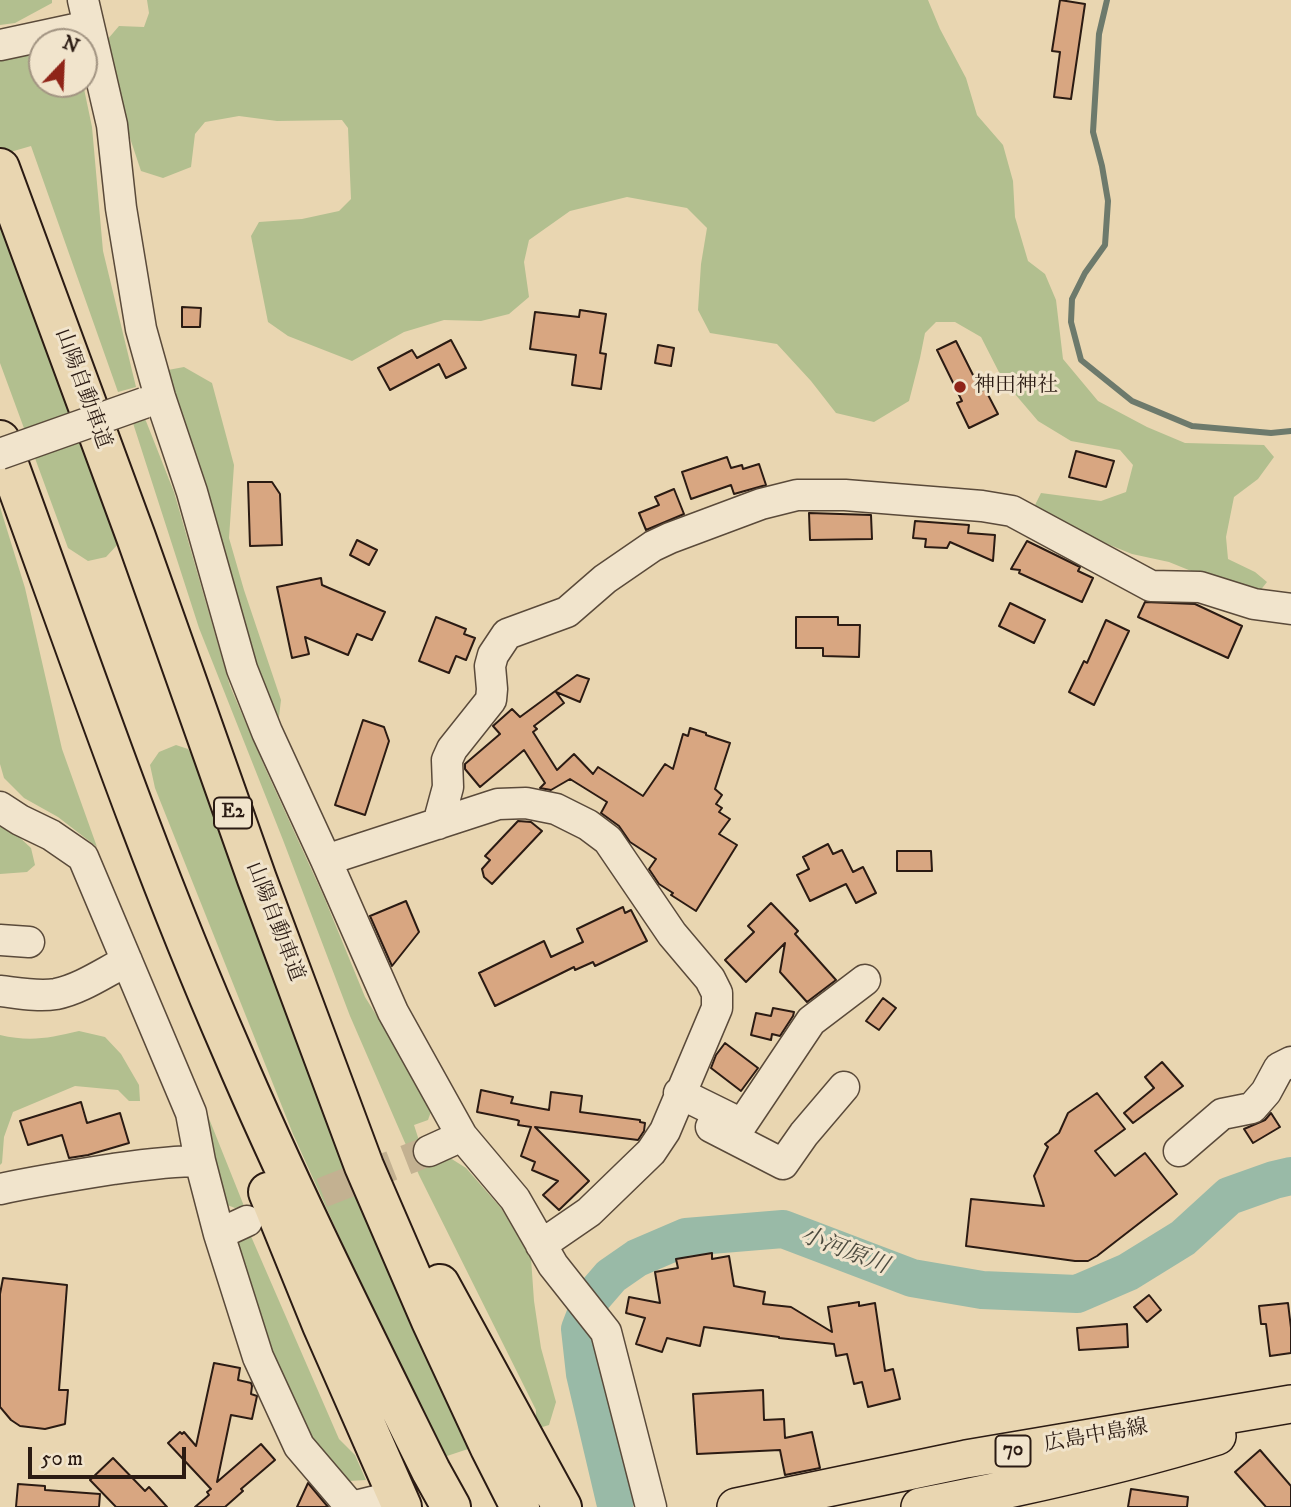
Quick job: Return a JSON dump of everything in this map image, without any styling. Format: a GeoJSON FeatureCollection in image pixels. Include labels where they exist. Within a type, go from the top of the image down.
{"type":"FeatureCollection","features":[{"type":"Feature","properties":{"kind":"highway","name":"山陽自動車道"},"geometry":{"type":"LineString","coordinates":[[0,168],[301,995],[416,1238],[505,1441]]}},
{"type":"Feature","properties":{"kind":"highway"},"geometry":{"type":"LineString","coordinates":[[0,440],[122,778],[210,1000],[288,1178],[451,1507]]}},
{"type":"Feature","properties":{"kind":"highway"},"geometry":{"type":"LineString","coordinates":[[122,778],[163,924],[322,1325],[395,1498]]}},
{"type":"Feature","properties":{"kind":"highway"},"geometry":{"type":"LineString","coordinates":[[505,1441],[520,1507]]}},
{"type":"Feature","properties":{"kind":"highway"},"geometry":{"type":"LineString","coordinates":[[505,1441],[562,1507]]}},
{"type":"Feature","properties":{"kind":"main road","name":"広島中島線"},"geometry":{"type":"LineString","coordinates":[[736,1507],[966,1459],[1291,1404]]}},
{"type":"Feature","properties":{"kind":"main road","name":"広島中島線"},"geometry":{"type":"LineString","coordinates":[[920,1507],[976,1502],[1164,1452],[1291,1412]]}},
{"type":"Feature","properties":{"kind":"street"},"geometry":{"type":"LineString","coordinates":[[0,45],[86,13],[112,125],[121,208],[152,400],[192,492],[242,670],[267,732],[393,1012],[462,1136],[515,1199],[547,1255],[606,1332],[651,1507]]}},
{"type":"Feature","properties":{"kind":"street"},"geometry":{"type":"LineString","coordinates":[[0,454],[152,400]]}},
{"type":"Feature","properties":{"kind":"street"},"geometry":{"type":"LineString","coordinates":[[438,824],[448,787],[447,760],[452,748],[491,701],[490,666],[493,655],[507,634],[567,612],[605,579],[653,546],[761,504],[797,495],[845,495],[982,506],[1012,511],[1151,586],[1200,587],[1254,604],[1291,609]]}},
{"type":"Feature","properties":{"kind":"street"},"geometry":{"type":"LineString","coordinates":[[326,860],[498,804],[526,803],[556,809],[588,825],[608,840],[671,934],[710,979],[717,993],[717,1008],[665,1131],[651,1152],[547,1255]]}},
{"type":"Feature","properties":{"kind":"street"},"geometry":{"type":"LineString","coordinates":[[0,807],[51,835],[83,857],[191,1114],[219,1234],[258,1356],[299,1446],[351,1507],[395,1498]]}},
{"type":"Feature","properties":{"kind":"street"},"geometry":{"type":"LineString","coordinates":[[0,991],[56,994],[127,961]]}},
{"type":"Feature","properties":{"kind":"street"},"geometry":{"type":"LineString","coordinates":[[677,1100],[742,1124],[811,1021],[865,980]]}},
{"type":"Feature","properties":{"kind":"street"},"geometry":{"type":"LineString","coordinates":[[1179,1151],[1222,1115],[1252,1108],[1266,1092],[1279,1069],[1291,1062]]}},
{"type":"Feature","properties":{"kind":"street"},"geometry":{"type":"LineString","coordinates":[[677,1100],[783,1164],[804,1134],[844,1087]]}},
{"type":"Feature","properties":{"kind":"street"},"geometry":{"type":"LineString","coordinates":[[429,1151],[462,1136]]}},
{"type":"Feature","properties":{"kind":"street"},"geometry":{"type":"LineString","coordinates":[[0,1189],[107,1170],[172,1161],[200,1161]]}},
{"type":"Feature","properties":{"kind":"street"},"geometry":{"type":"LineString","coordinates":[[219,1234],[247,1221]]}},
{"type":"Feature","properties":{"kind":"street"},"geometry":{"type":"LineString","coordinates":[[966,1459],[976,1502]]}},
{"type":"Feature","properties":{"kind":"green space"},"geometry":{"type":"Polygon","coordinates":[[[0,0],[52,0],[52,3],[15,23],[0,25],[0,0]]]}},
{"type":"Feature","properties":{"kind":"green space"},"geometry":{"type":"Polygon","coordinates":[[[147,0],[928,0],[966,78],[977,115],[1003,145],[1013,181],[1015,217],[1028,261],[1045,274],[1056,300],[1063,359],[1098,401],[1147,427],[1185,443],[1264,445],[1274,457],[1258,479],[1234,497],[1226,537],[1228,559],[1255,572],[1267,582],[1259,592],[1206,577],[1169,562],[1132,554],[1058,524],[1035,505],[1041,493],[1101,501],[1126,492],[1133,465],[1120,450],[1071,441],[1038,421],[1003,380],[981,337],[955,322],[936,322],[925,333],[909,401],[874,422],[836,413],[777,344],[710,333],[698,310],[707,228],[687,208],[627,197],[570,211],[529,240],[524,262],[529,297],[509,314],[481,321],[444,320],[404,332],[352,361],[288,336],[268,322],[251,236],[259,222],[302,219],[339,211],[351,199],[348,128],[342,120],[277,121],[239,116],[205,122],[195,134],[191,167],[163,178],[141,171],[130,138],[107,40],[119,26],[144,27],[149,13],[147,0]]]}},
{"type":"Feature","properties":{"kind":"green space"},"geometry":{"type":"Polygon","coordinates":[[[28,54],[28,98],[86,98],[92,127],[103,251],[136,387],[118,392],[31,146],[0,155],[0,60],[28,54]]]}},
{"type":"Feature","properties":{"kind":"green space"},"geometry":{"type":"Polygon","coordinates":[[[0,188],[119,543],[106,557],[88,561],[68,548],[0,363],[0,188]]]}},
{"type":"Feature","properties":{"kind":"green space"},"geometry":{"type":"Polygon","coordinates":[[[184,367],[212,383],[234,465],[229,538],[281,700],[277,733],[178,422],[168,370],[184,367]]]}},
{"type":"Feature","properties":{"kind":"green space"},"geometry":{"type":"Polygon","coordinates":[[[144,416],[174,492],[230,686],[324,897],[365,997],[433,1106],[428,1120],[414,1125],[426,1162],[447,1156],[466,1168],[501,1208],[531,1258],[541,1348],[556,1402],[549,1425],[536,1429],[536,1410],[419,1175],[350,1016],[199,628],[132,420],[144,416]]]}},
{"type":"Feature","properties":{"kind":"green space"},"geometry":{"type":"Polygon","coordinates":[[[0,507],[25,588],[62,749],[97,847],[58,817],[24,798],[4,778],[0,764],[0,507]]]}},
{"type":"Feature","properties":{"kind":"green space"},"geometry":{"type":"Polygon","coordinates":[[[176,745],[188,749],[201,770],[393,1284],[468,1449],[444,1457],[382,1331],[293,1134],[155,788],[150,765],[159,752],[176,745]]]}},
{"type":"Feature","properties":{"kind":"green space"},"geometry":{"type":"Polygon","coordinates":[[[0,826],[18,836],[31,848],[35,865],[27,872],[0,874],[0,826]]]}},
{"type":"Feature","properties":{"kind":"green space"},"geometry":{"type":"Polygon","coordinates":[[[79,1031],[105,1037],[121,1054],[139,1085],[140,1101],[129,1101],[118,1090],[75,1086],[13,1112],[4,1137],[0,1165],[0,1035],[40,1038],[79,1031]]]}},
{"type":"Feature","properties":{"kind":"green space"},"geometry":{"type":"Polygon","coordinates":[[[196,1086],[244,1206],[235,1208],[222,1203],[211,1170],[196,1086]]]}},
{"type":"Feature","properties":{"kind":"green space"},"geometry":{"type":"Polygon","coordinates":[[[250,1234],[339,1439],[355,1455],[366,1480],[349,1481],[305,1432],[279,1378],[234,1257],[238,1243],[250,1234]]]}},
{"type":"Feature","properties":{"kind":"building"},"geometry":{"type":"Polygon","coordinates":[[[1060,0],[1085,4],[1071,99],[1054,97],[1060,52],[1052,51],[1060,0]]]}},
{"type":"Feature","properties":{"kind":"building"},"geometry":{"type":"Polygon","coordinates":[[[182,307],[201,308],[200,327],[182,327],[182,307]]]}},
{"type":"Feature","properties":{"kind":"building"},"geometry":{"type":"Polygon","coordinates":[[[580,310],[606,314],[600,353],[606,354],[601,389],[572,385],[576,355],[530,349],[535,312],[579,317],[580,310]]]}},
{"type":"Feature","properties":{"kind":"building"},"geometry":{"type":"Polygon","coordinates":[[[451,340],[466,368],[446,378],[439,364],[390,390],[378,368],[412,350],[417,358],[451,340]]]}},
{"type":"Feature","properties":{"kind":"building"},"geometry":{"type":"Polygon","coordinates":[[[956,341],[981,391],[985,389],[998,414],[969,428],[957,403],[962,401],[937,350],[956,341]]]}},
{"type":"Feature","properties":{"kind":"building"},"geometry":{"type":"Polygon","coordinates":[[[658,345],[674,348],[671,366],[655,363],[658,345]]]}},
{"type":"Feature","properties":{"kind":"building"},"geometry":{"type":"Polygon","coordinates":[[[1076,451],[1114,461],[1106,487],[1069,477],[1076,451]]]}},
{"type":"Feature","properties":{"kind":"building"},"geometry":{"type":"Polygon","coordinates":[[[727,457],[731,468],[742,465],[743,469],[759,464],[766,485],[734,494],[731,485],[691,499],[682,472],[727,457]]]}},
{"type":"Feature","properties":{"kind":"building"},"geometry":{"type":"Polygon","coordinates":[[[248,482],[272,482],[280,494],[282,545],[250,546],[248,482]]]}},
{"type":"Feature","properties":{"kind":"building"},"geometry":{"type":"Polygon","coordinates":[[[674,489],[684,514],[646,530],[639,513],[659,505],[655,497],[674,489]]]}},
{"type":"Feature","properties":{"kind":"building"},"geometry":{"type":"Polygon","coordinates":[[[809,513],[871,515],[872,539],[810,540],[809,513]]]}},
{"type":"Feature","properties":{"kind":"building"},"geometry":{"type":"Polygon","coordinates":[[[915,521],[969,525],[968,533],[995,535],[993,561],[950,542],[947,548],[925,547],[926,539],[913,538],[915,521]]]}},
{"type":"Feature","properties":{"kind":"building"},"geometry":{"type":"Polygon","coordinates":[[[357,540],[377,550],[369,565],[350,555],[357,540]]]}},
{"type":"Feature","properties":{"kind":"building"},"geometry":{"type":"Polygon","coordinates":[[[1027,541],[1080,567],[1078,571],[1093,578],[1082,602],[1019,573],[1020,570],[1011,569],[1027,541]]]}},
{"type":"Feature","properties":{"kind":"building"},"geometry":{"type":"Polygon","coordinates":[[[321,578],[322,585],[385,612],[372,640],[357,634],[348,655],[305,637],[309,654],[292,658],[277,587],[321,578]]]}},
{"type":"Feature","properties":{"kind":"building"},"geometry":{"type":"Polygon","coordinates":[[[1145,602],[1195,604],[1242,626],[1228,658],[1138,617],[1145,602]]]}},
{"type":"Feature","properties":{"kind":"building"},"geometry":{"type":"Polygon","coordinates":[[[1010,603],[1045,620],[1034,643],[999,626],[1010,603]]]}},
{"type":"Feature","properties":{"kind":"building"},"geometry":{"type":"Polygon","coordinates":[[[436,617],[466,629],[464,634],[475,638],[466,660],[456,656],[449,673],[419,661],[436,617]]]}},
{"type":"Feature","properties":{"kind":"building"},"geometry":{"type":"Polygon","coordinates":[[[796,617],[838,617],[838,625],[860,625],[859,657],[823,656],[823,648],[796,648],[796,617]]]}},
{"type":"Feature","properties":{"kind":"building"},"geometry":{"type":"Polygon","coordinates":[[[1106,620],[1129,631],[1094,705],[1069,692],[1084,661],[1087,663],[1106,620]]]}},
{"type":"Feature","properties":{"kind":"building"},"geometry":{"type":"Polygon","coordinates":[[[577,675],[589,679],[580,702],[556,692],[564,703],[534,726],[537,729],[533,732],[557,770],[574,754],[593,774],[598,767],[643,796],[665,764],[673,769],[683,734],[688,736],[690,728],[730,743],[715,789],[722,795],[716,804],[722,808],[719,812],[730,819],[719,834],[737,845],[696,911],[659,884],[649,869],[656,859],[630,842],[619,826],[601,813],[607,802],[570,779],[551,790],[540,788],[545,783],[524,750],[480,787],[465,769],[465,764],[500,734],[493,726],[512,709],[520,717],[577,675]]]}},
{"type":"Feature","properties":{"kind":"building"},"geometry":{"type":"Polygon","coordinates":[[[363,720],[384,727],[389,741],[365,815],[335,805],[363,720]]]}},
{"type":"Feature","properties":{"kind":"building"},"geometry":{"type":"Polygon","coordinates":[[[518,821],[531,822],[542,831],[492,884],[484,877],[482,869],[490,860],[485,856],[518,821]]]}},
{"type":"Feature","properties":{"kind":"building"},"geometry":{"type":"Polygon","coordinates":[[[828,844],[833,854],[842,850],[853,872],[863,867],[876,893],[856,903],[846,884],[810,901],[797,875],[809,869],[803,857],[828,844]]]}},
{"type":"Feature","properties":{"kind":"building"},"geometry":{"type":"Polygon","coordinates":[[[897,851],[931,851],[932,871],[897,871],[897,851]]]}},
{"type":"Feature","properties":{"kind":"building"},"geometry":{"type":"Polygon","coordinates":[[[406,901],[419,932],[392,966],[370,916],[406,901]]]}},
{"type":"Feature","properties":{"kind":"building"},"geometry":{"type":"Polygon","coordinates":[[[771,903],[798,931],[795,934],[836,980],[807,1002],[780,972],[785,943],[746,982],[725,960],[754,932],[748,926],[771,903]]]}},
{"type":"Feature","properties":{"kind":"building"},"geometry":{"type":"Polygon","coordinates":[[[623,907],[625,913],[631,910],[647,941],[595,966],[593,962],[575,970],[574,967],[495,1006],[479,973],[544,941],[551,957],[583,942],[577,929],[623,907]]]}},
{"type":"Feature","properties":{"kind":"building"},"geometry":{"type":"Polygon","coordinates":[[[883,998],[896,1008],[879,1030],[866,1021],[883,998]]]}},
{"type":"Feature","properties":{"kind":"building"},"geometry":{"type":"Polygon","coordinates":[[[773,1008],[794,1012],[780,1036],[772,1034],[771,1040],[751,1035],[756,1013],[771,1016],[773,1008]]]}},
{"type":"Feature","properties":{"kind":"building"},"geometry":{"type":"Polygon","coordinates":[[[725,1043],[758,1068],[741,1091],[711,1068],[725,1043]]]}},
{"type":"Feature","properties":{"kind":"building"},"geometry":{"type":"Polygon","coordinates":[[[1162,1062],[1183,1086],[1133,1123],[1124,1113],[1154,1088],[1145,1077],[1162,1062]]]}},
{"type":"Feature","properties":{"kind":"building"},"geometry":{"type":"Polygon","coordinates":[[[481,1090],[513,1097],[511,1103],[549,1110],[551,1092],[582,1096],[580,1112],[640,1120],[645,1123],[644,1131],[638,1140],[535,1127],[589,1181],[559,1210],[543,1195],[558,1181],[532,1170],[535,1162],[521,1156],[531,1127],[518,1125],[517,1120],[477,1112],[481,1090]]]}},
{"type":"Feature","properties":{"kind":"building"},"geometry":{"type":"Polygon","coordinates":[[[1097,1093],[1125,1129],[1095,1151],[1115,1176],[1145,1153],[1177,1194],[1088,1261],[966,1246],[971,1199],[1044,1206],[1034,1176],[1048,1147],[1045,1144],[1059,1133],[1068,1113],[1097,1093]]]}},
{"type":"Feature","properties":{"kind":"building"},"geometry":{"type":"Polygon","coordinates":[[[81,1102],[87,1123],[120,1113],[129,1143],[69,1158],[62,1135],[28,1145],[20,1121],[81,1102]]]}},
{"type":"Feature","properties":{"kind":"building"},"geometry":{"type":"Polygon","coordinates":[[[1271,1113],[1280,1127],[1253,1143],[1244,1129],[1265,1120],[1271,1113]]]}},
{"type":"Feature","properties":{"kind":"building"},"geometry":{"type":"Polygon","coordinates":[[[712,1253],[712,1259],[729,1256],[734,1286],[765,1292],[763,1304],[791,1307],[832,1332],[828,1307],[859,1302],[859,1306],[875,1303],[885,1371],[893,1369],[900,1399],[868,1407],[862,1382],[854,1384],[847,1354],[836,1356],[834,1344],[704,1327],[700,1346],[667,1338],[662,1352],[636,1344],[645,1318],[626,1313],[629,1297],[660,1303],[655,1272],[678,1268],[676,1259],[712,1253]]]}},
{"type":"Feature","properties":{"kind":"building"},"geometry":{"type":"Polygon","coordinates":[[[3,1278],[67,1285],[59,1390],[68,1390],[65,1424],[45,1429],[20,1426],[0,1407],[0,1294],[3,1278]]]}},
{"type":"Feature","properties":{"kind":"building"},"geometry":{"type":"Polygon","coordinates":[[[1149,1295],[1161,1310],[1147,1322],[1134,1307],[1149,1295]]]}},
{"type":"Feature","properties":{"kind":"building"},"geometry":{"type":"Polygon","coordinates":[[[1288,1303],[1291,1353],[1270,1356],[1266,1324],[1261,1324],[1259,1306],[1288,1303]]]}},
{"type":"Feature","properties":{"kind":"building"},"geometry":{"type":"Polygon","coordinates":[[[1127,1324],[1128,1347],[1079,1350],[1077,1328],[1127,1324]]]}},
{"type":"Feature","properties":{"kind":"building"},"geometry":{"type":"Polygon","coordinates":[[[214,1363],[240,1368],[238,1380],[251,1383],[251,1394],[257,1396],[252,1419],[231,1415],[217,1482],[261,1444],[275,1460],[241,1489],[243,1491],[225,1507],[195,1507],[209,1495],[207,1492],[211,1489],[168,1443],[180,1432],[184,1432],[196,1446],[214,1363]]]}},
{"type":"Feature","properties":{"kind":"building"},"geometry":{"type":"Polygon","coordinates":[[[763,1390],[764,1420],[784,1419],[785,1438],[812,1432],[820,1468],[785,1475],[780,1450],[697,1454],[693,1394],[763,1390]]]}},
{"type":"Feature","properties":{"kind":"building"},"geometry":{"type":"Polygon","coordinates":[[[1260,1450],[1291,1486],[1291,1507],[1266,1507],[1235,1472],[1260,1450]]]}},
{"type":"Feature","properties":{"kind":"building"},"geometry":{"type":"Polygon","coordinates":[[[113,1458],[145,1491],[149,1487],[167,1507],[116,1507],[90,1480],[113,1458]]]}},
{"type":"Feature","properties":{"kind":"building"},"geometry":{"type":"Polygon","coordinates":[[[308,1483],[328,1507],[297,1507],[308,1483]]]}},
{"type":"Feature","properties":{"kind":"building"},"geometry":{"type":"Polygon","coordinates":[[[18,1484],[45,1486],[45,1490],[100,1494],[99,1507],[16,1507],[18,1484]]]}},
{"type":"Feature","properties":{"kind":"building"},"geometry":{"type":"Polygon","coordinates":[[[1131,1489],[1188,1497],[1187,1507],[1128,1507],[1131,1489]]]}},
{"type":"Feature","properties":{"kind":"waterway"},"geometry":{"type":"LineString","coordinates":[[1107,0],[1099,34],[1093,132],[1108,201],[1105,245],[1085,273],[1072,299],[1071,322],[1081,360],[1132,401],[1192,426],[1271,433],[1291,431]]}},
{"type":"Feature","properties":{"kind":"waterway","name":"小河原川"},"geometry":{"type":"LineString","coordinates":[[615,1501],[585,1374],[580,1329],[592,1298],[611,1276],[637,1258],[686,1237],[783,1229],[912,1278],[982,1290],[1077,1294],[1128,1272],[1183,1238],[1229,1196],[1291,1176]]}},
{"type":"Feature","properties":{"kind":"tunnel"},"geometry":{"type":"LineString","coordinates":[[280,1209],[429,1151]]}},
{"type":"Feature","properties":{"kind":"place","name":"神田神社"},"geometry":{"type":"Point","coordinates":[960,387]}}]}
